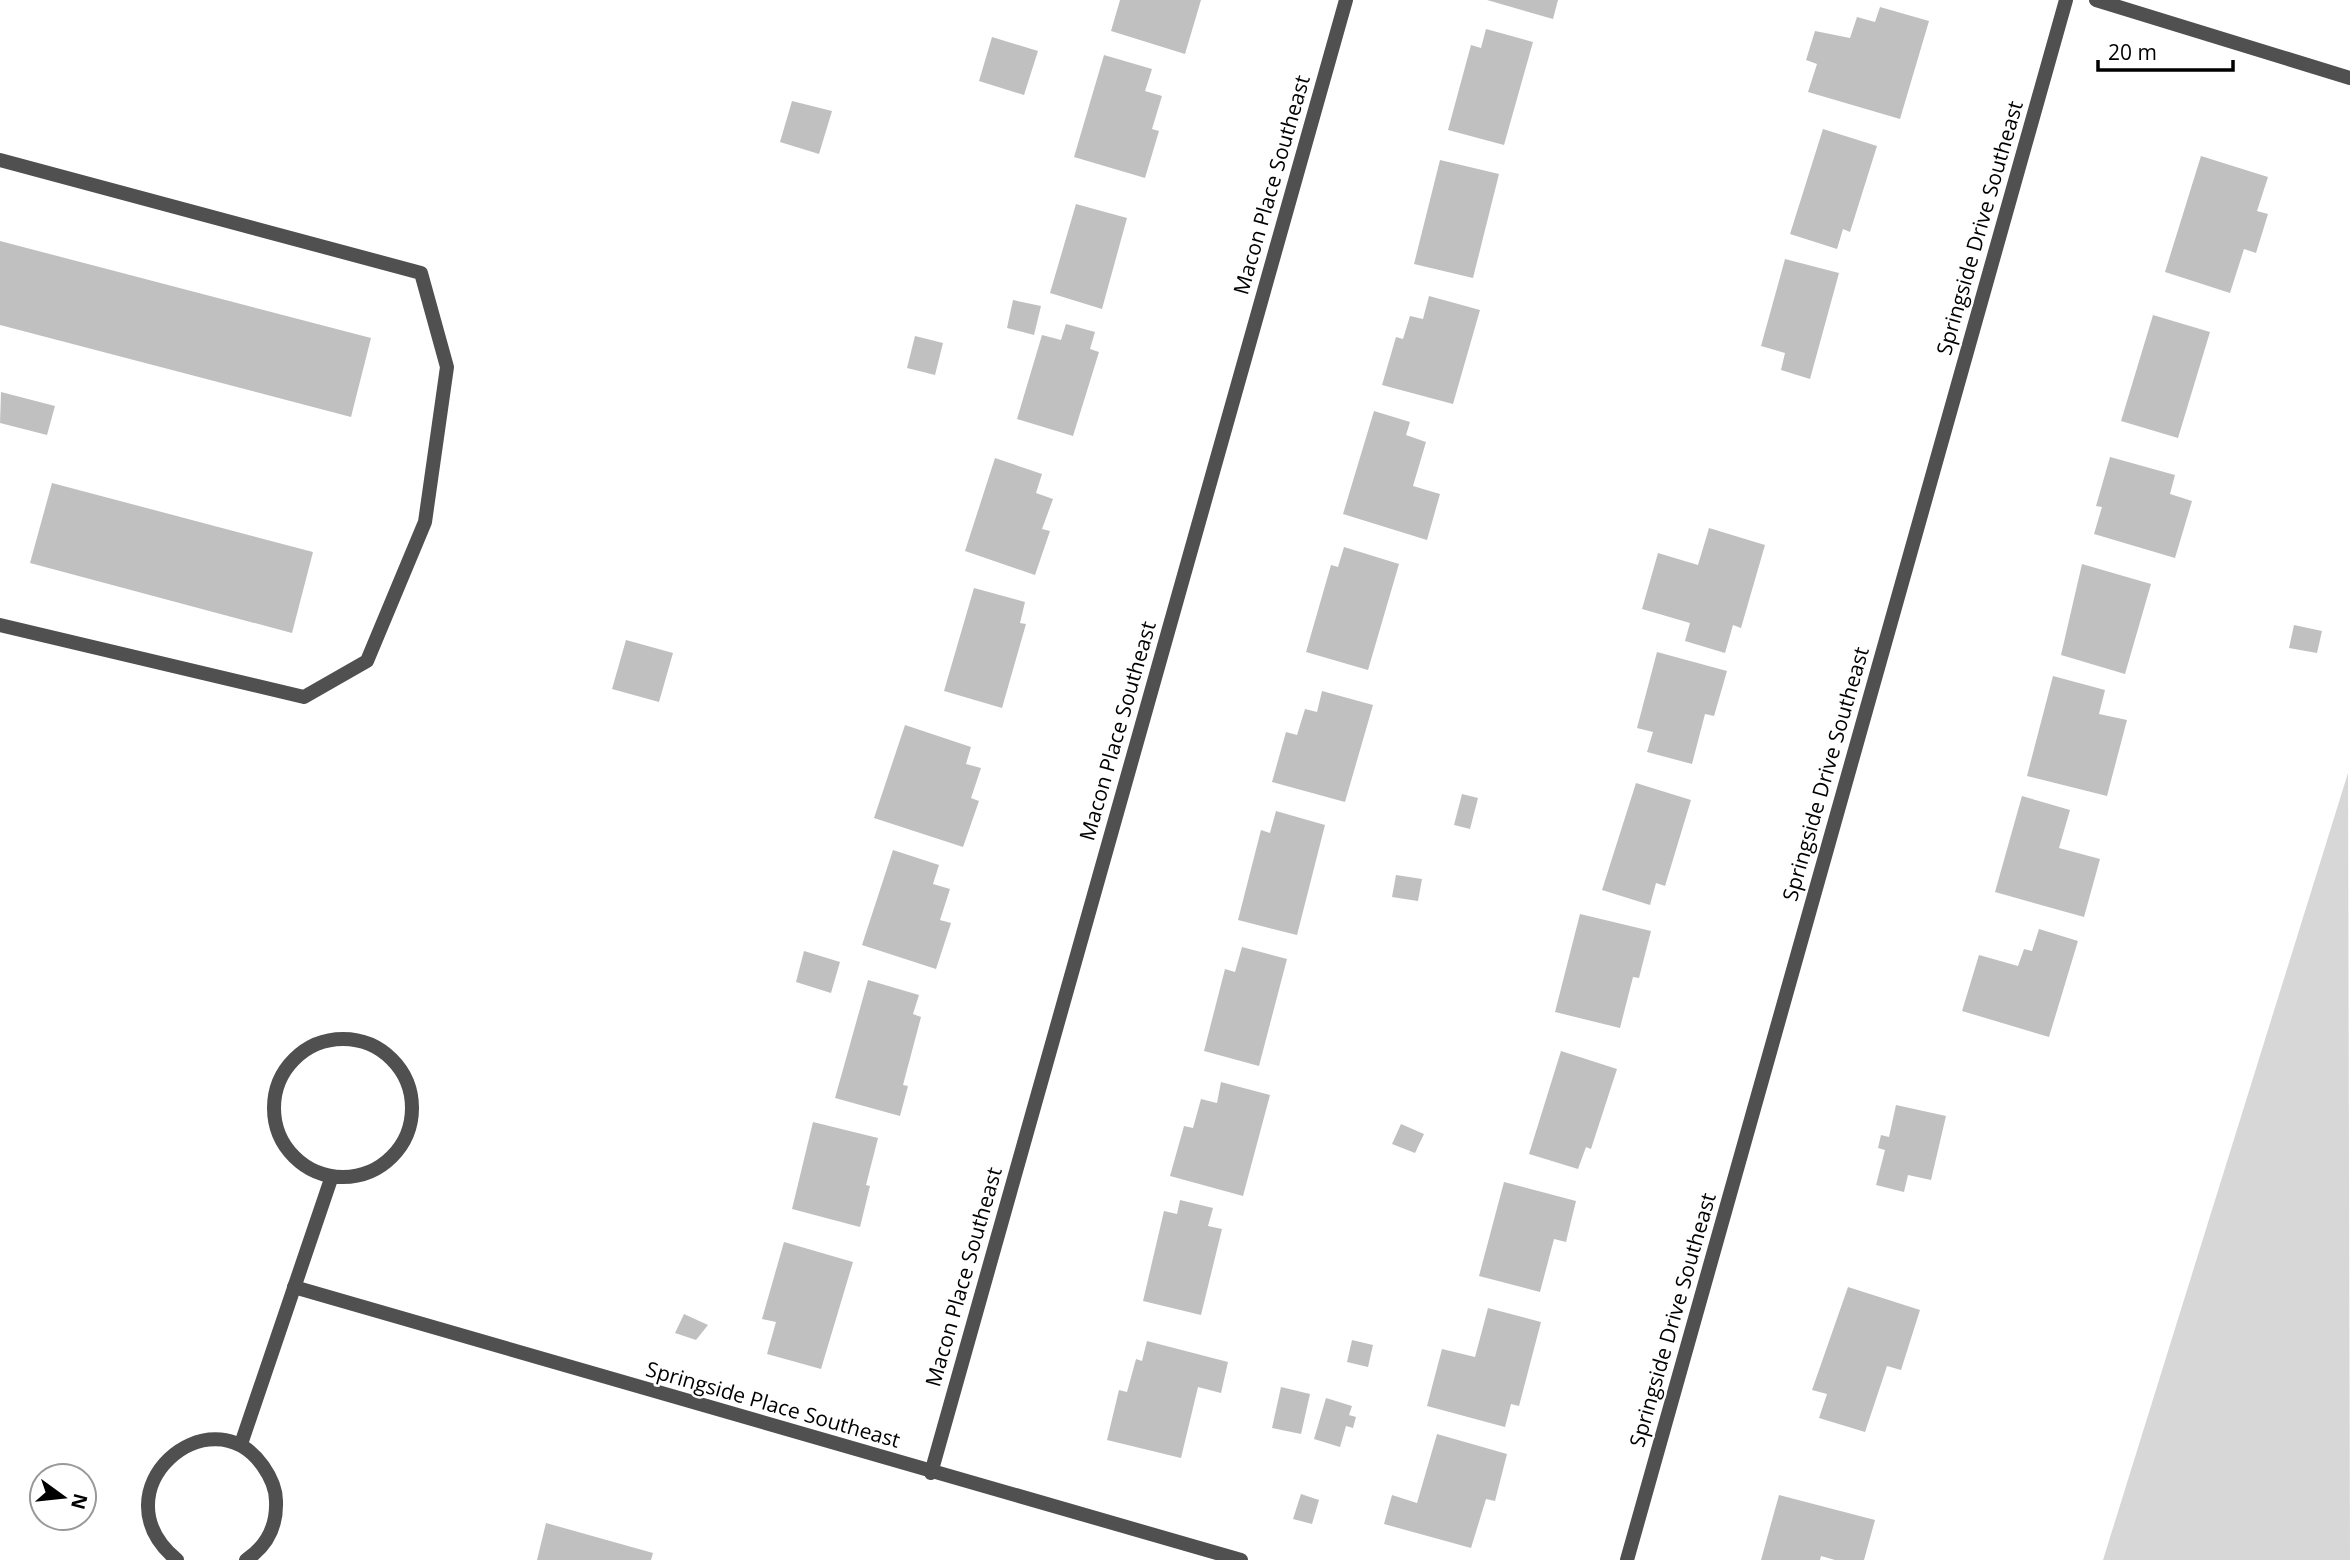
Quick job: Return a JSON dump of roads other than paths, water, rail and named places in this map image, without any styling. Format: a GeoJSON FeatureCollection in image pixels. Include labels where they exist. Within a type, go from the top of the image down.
{"type":"FeatureCollection","features":[{"type":"Feature","properties":{"kind":"street","name":"Macon Place Southeast"},"geometry":{"type":"LineString","coordinates":[[931,1473],[1346,0]]}},
{"type":"Feature","properties":{"kind":"street","name":"Springside Drive Southeast"},"geometry":{"type":"LineString","coordinates":[[1627,1560],[2066,0]]}},
{"type":"Feature","properties":{"kind":"street"},"geometry":{"type":"LineString","coordinates":[[2096,0],[2350,78]]}},
{"type":"Feature","properties":{"kind":"street"},"geometry":{"type":"LineString","coordinates":[[0,160],[421,273],[447,367],[425,522],[367,662],[304,697],[0,625]]}},
{"type":"Feature","properties":{"kind":"street"},"geometry":{"type":"LineString","coordinates":[[343,1039],[365,1042],[385,1053],[401,1069],[413,1112],[407,1135],[395,1154],[377,1170],[355,1177],[332,1176],[309,1169],[292,1155],[279,1135],[274,1113],[276,1090],[285,1070],[301,1053],[321,1043],[343,1039]]}},
{"type":"Feature","properties":{"kind":"street"},"geometry":{"type":"LineString","coordinates":[[241,1444],[332,1176]]}},
{"type":"Feature","properties":{"kind":"street","name":"Springside Place Southeast"},"geometry":{"type":"LineString","coordinates":[[294,1287],[931,1473],[1241,1560]]}},
{"type":"Feature","properties":{"kind":"street"},"geometry":{"type":"LineString","coordinates":[[177,1560],[162,1548],[151,1529],[147,1507],[150,1485],[161,1466],[177,1450],[198,1442],[220,1440],[241,1444],[271,1477],[276,1496],[276,1517],[269,1537],[246,1560]]}}]}
